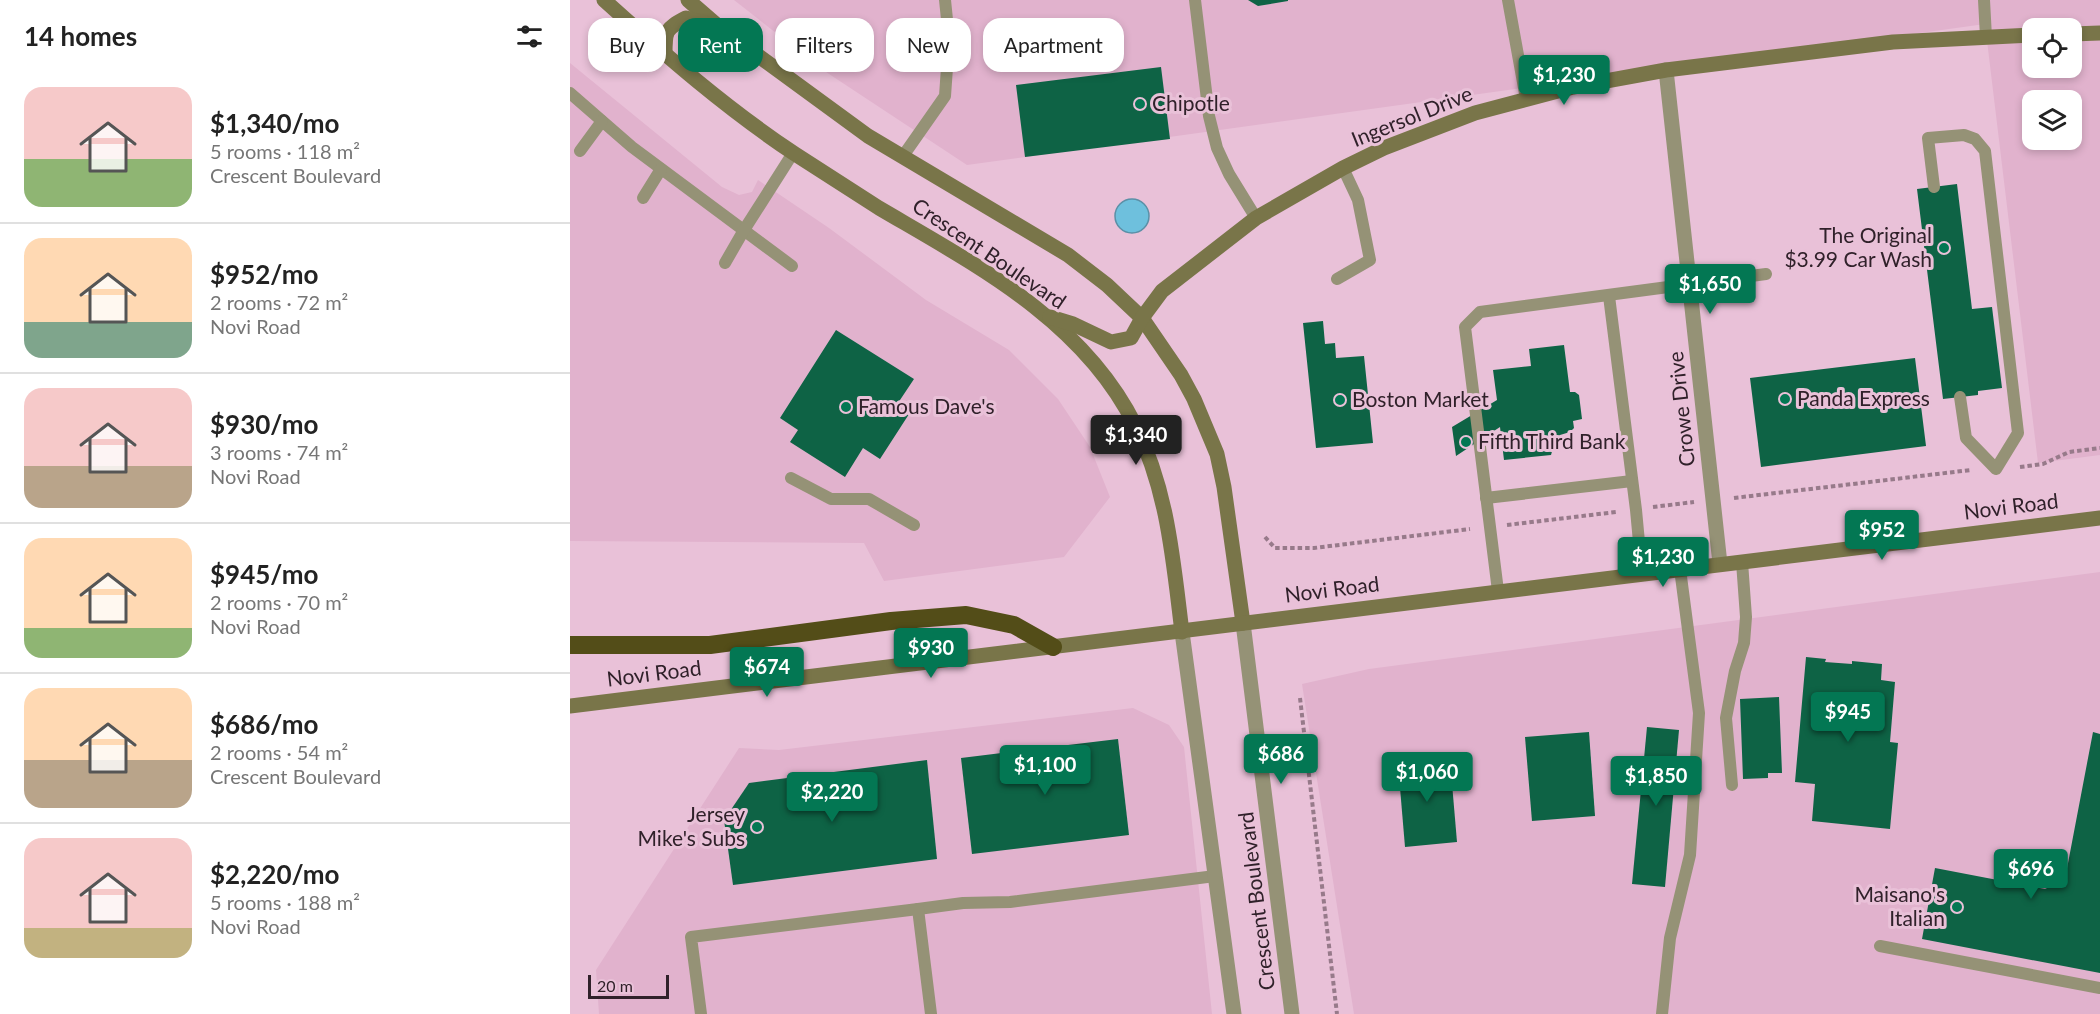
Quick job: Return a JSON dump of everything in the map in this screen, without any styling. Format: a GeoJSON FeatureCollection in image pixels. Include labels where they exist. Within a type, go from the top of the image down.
{"type":"FeatureCollection","features":[{"type":"Feature","properties":{"kind":"highway"},"geometry":{"type":"LineString","coordinates":[[570,645],[710,645],[891,621],[966,615],[1014,626],[1053,647]]}},
{"type":"Feature","properties":{"kind":"street","name":"Crescent Boulevard"},"geometry":{"type":"LineString","coordinates":[[604,0],[624,18]]}},
{"type":"Feature","properties":{"kind":"street","name":"Crescent Boulevard"},"geometry":{"type":"LineString","coordinates":[[688,0],[709,18]]}},
{"type":"Feature","properties":{"kind":"street"},"geometry":{"type":"LineString","coordinates":[[666,33],[670,26],[678,22]]}},
{"type":"Feature","properties":{"kind":"street"},"geometry":{"type":"LineString","coordinates":[[2082,34],[2100,33]]}},
{"type":"Feature","properties":{"kind":"street","name":"Ingersol Drive"},"geometry":{"type":"LineString","coordinates":[[1050,317],[1074,324],[1111,342],[1131,339],[1142,318],[1162,291],[1256,218],[1343,168],[1427,130],[1475,113],[1602,81],[1666,70],[1893,42],[2022,35]]}},
{"type":"Feature","properties":{"kind":"street","name":"Crescent Boulevard"},"geometry":{"type":"LineString","coordinates":[[666,55],[727,105],[793,153],[938,241],[1050,317],[1104,374],[1134,423],[1150,457],[1165,510],[1234,1014]]}},
{"type":"Feature","properties":{"kind":"street","name":"Crescent Boulevard"},"geometry":{"type":"LineString","coordinates":[[763,59],[868,136],[1068,255],[1107,285],[1142,318],[1181,375],[1194,399],[1217,454],[1226,498],[1292,1014]]}},
{"type":"Feature","properties":{"kind":"street","name":"Crowe Drive"},"geometry":{"type":"LineString","coordinates":[[1666,70],[1720,564]]}},
{"type":"Feature","properties":{"kind":"street","name":"Novi Road"},"geometry":{"type":"LineString","coordinates":[[570,706],[2100,518]]}},
{"type":"Feature","properties":{"kind":"lane"},"geometry":{"type":"LineString","coordinates":[[903,156],[945,96],[949,39],[945,0]]}},
{"type":"Feature","properties":{"kind":"lane"},"geometry":{"type":"LineString","coordinates":[[1195,0],[1209,116],[1217,148],[1229,174],[1256,218]]}},
{"type":"Feature","properties":{"kind":"lane"},"geometry":{"type":"LineString","coordinates":[[1508,0],[1526,99]]}},
{"type":"Feature","properties":{"kind":"lane"},"geometry":{"type":"LineString","coordinates":[[1984,0],[1986,37]]}},
{"type":"Feature","properties":{"kind":"lane"},"geometry":{"type":"LineString","coordinates":[[570,93],[661,169],[792,266]]}},
{"type":"Feature","properties":{"kind":"lane"},"geometry":{"type":"LineString","coordinates":[[580,151],[602,122]]}},
{"type":"Feature","properties":{"kind":"lane"},"geometry":{"type":"LineString","coordinates":[[1934,187],[1928,138],[1964,135],[1975,139],[1985,151],[2018,433],[1996,469],[1966,438],[1960,397]]}},
{"type":"Feature","properties":{"kind":"lane"},"geometry":{"type":"LineString","coordinates":[[725,263],[793,153]]}},
{"type":"Feature","properties":{"kind":"lane"},"geometry":{"type":"LineString","coordinates":[[1337,279],[1370,260],[1358,200],[1343,168]]}},
{"type":"Feature","properties":{"kind":"lane"},"geometry":{"type":"LineString","coordinates":[[643,198],[661,169]]}},
{"type":"Feature","properties":{"kind":"lane"},"geometry":{"type":"LineString","coordinates":[[1498,591],[1465,327],[1480,312],[1690,286],[1766,274]]}},
{"type":"Feature","properties":{"kind":"lane"},"geometry":{"type":"LineString","coordinates":[[1609,296],[1642,574]]}},
{"type":"Feature","properties":{"kind":"lane"},"geometry":{"type":"LineString","coordinates":[[791,478],[831,499],[869,499],[914,525]]}},
{"type":"Feature","properties":{"kind":"lane"},"geometry":{"type":"LineString","coordinates":[[1486,498],[1632,481]]}},
{"type":"Feature","properties":{"kind":"lane"},"geometry":{"type":"LineString","coordinates":[[1732,784],[1726,718],[1735,671],[1744,644],[1746,617],[1742,562]]}},
{"type":"Feature","properties":{"kind":"lane"},"geometry":{"type":"LineString","coordinates":[[1662,1014],[1670,938],[1690,855],[1699,713],[1680,569]]}},
{"type":"Feature","properties":{"kind":"lane"},"geometry":{"type":"LineString","coordinates":[[701,1014],[691,937],[963,903],[1010,902],[1215,876]]}},
{"type":"Feature","properties":{"kind":"lane"},"geometry":{"type":"LineString","coordinates":[[918,909],[932,1014]]}},
{"type":"Feature","properties":{"kind":"lane"},"geometry":{"type":"LineString","coordinates":[[1880,946],[2100,988]]}},
{"type":"Feature","properties":{"kind":"path"},"geometry":{"type":"LineString","coordinates":[[1265,537],[1275,548],[1314,548],[1960,471],[2043,464],[2069,452],[2100,448]]}},
{"type":"Feature","properties":{"kind":"path"},"geometry":{"type":"LineString","coordinates":[[1300,698],[1337,1014]]}},
{"type":"Feature","properties":{"kind":"shaded area"},"geometry":{"type":"Polygon","coordinates":[[[734,0],[2100,0],[2100,455],[2038,463],[1985,24],[967,165],[826,72],[874,72],[874,18],[775,18],[775,32],[763,23],[763,18],[757,18],[734,0]]]}},
{"type":"Feature","properties":{"kind":"shaded area"},"geometry":{"type":"Polygon","coordinates":[[[570,63],[722,187],[739,195],[752,192],[758,180],[829,228],[926,300],[1009,350],[1058,399],[1090,447],[1110,497],[1064,557],[884,581],[864,543],[570,541],[570,63]]]}},
{"type":"Feature","properties":{"kind":"shaded area"},"geometry":{"type":"Polygon","coordinates":[[[2100,572],[2100,1014],[1354,1014],[1302,684],[1369,669],[2100,572]]]}},
{"type":"Feature","properties":{"kind":"shaded area"},"geometry":{"type":"Polygon","coordinates":[[[1133,708],[1169,725],[1184,747],[1212,1014],[599,1014],[596,970],[739,748],[779,750],[1133,708]]]}},
{"type":"Feature","properties":{"kind":"water"},"geometry":{"type":"Polygon","coordinates":[[[1132,199],[1144,204],[1149,216],[1144,228],[1132,233],[1120,228],[1115,216],[1120,204],[1132,199]]]}},
{"type":"Feature","properties":{"kind":"building"},"geometry":{"type":"Polygon","coordinates":[[[1248,0],[1288,0],[1288,1],[1258,6],[1248,0]]]}},
{"type":"Feature","properties":{"kind":"building"},"geometry":{"type":"Polygon","coordinates":[[[1161,67],[1170,139],[1025,157],[1016,85],[1161,67]]]}},
{"type":"Feature","properties":{"kind":"building","name":"The Original $3.99 Car Wash"},"geometry":{"type":"Polygon","coordinates":[[[1957,184],[1972,309],[1992,307],[2002,388],[1978,391],[1978,395],[1943,399],[1917,189],[1957,184]]]}},
{"type":"Feature","properties":{"kind":"building","name":"Boston Market"},"geometry":{"type":"Polygon","coordinates":[[[1323,321],[1325,344],[1335,343],[1336,358],[1364,356],[1373,443],[1316,448],[1303,323],[1323,321]]]}},
{"type":"Feature","properties":{"kind":"building","name":"Famous Dave's"},"geometry":{"type":"Polygon","coordinates":[[[836,330],[914,379],[898,403],[911,411],[880,459],[863,448],[845,477],[790,442],[798,430],[780,418],[836,330]]]}},
{"type":"Feature","properties":{"kind":"building","name":"Fifth Third Bank"},"geometry":{"type":"Polygon","coordinates":[[[1564,345],[1570,392],[1579,395],[1582,419],[1573,421],[1574,428],[1560,435],[1561,443],[1553,448],[1551,455],[1504,460],[1500,427],[1456,456],[1452,427],[1497,400],[1493,370],[1531,366],[1529,349],[1564,345]]]}},
{"type":"Feature","properties":{"kind":"building"},"geometry":{"type":"Polygon","coordinates":[[[1915,358],[1926,446],[1761,467],[1750,378],[1915,358]]]}},
{"type":"Feature","properties":{"kind":"building"},"geometry":{"type":"Polygon","coordinates":[[[1806,657],[1826,659],[1825,662],[1852,664],[1852,661],[1882,664],[1881,680],[1895,682],[1890,742],[1898,743],[1890,829],[1812,821],[1815,784],[1795,782],[1806,657]]]}},
{"type":"Feature","properties":{"kind":"building"},"geometry":{"type":"Polygon","coordinates":[[[1779,697],[1782,773],[1768,773],[1768,778],[1743,779],[1740,699],[1779,697]]]}},
{"type":"Feature","properties":{"kind":"building"},"geometry":{"type":"Polygon","coordinates":[[[1647,727],[1679,730],[1665,887],[1632,884],[1647,727]]]}},
{"type":"Feature","properties":{"kind":"building"},"geometry":{"type":"Polygon","coordinates":[[[1589,732],[1595,816],[1532,821],[1525,737],[1589,732]]]}},
{"type":"Feature","properties":{"kind":"building"},"geometry":{"type":"Polygon","coordinates":[[[2093,732],[2100,734],[2100,973],[1922,939],[1935,868],[2045,889],[2065,879],[2093,732]]]}},
{"type":"Feature","properties":{"kind":"building"},"geometry":{"type":"Polygon","coordinates":[[[1118,739],[1129,835],[972,854],[961,758],[1118,739]]]}},
{"type":"Feature","properties":{"kind":"building"},"geometry":{"type":"Polygon","coordinates":[[[927,760],[937,859],[733,885],[724,820],[749,783],[927,760]]]}},
{"type":"Feature","properties":{"kind":"building"},"geometry":{"type":"Polygon","coordinates":[[[1450,760],[1457,842],[1405,847],[1398,764],[1450,760]]]}},
{"type":"Feature","properties":{"kind":"place","name":"Chipotle"},"geometry":{"type":"Point","coordinates":[1140,104]}},
{"type":"Feature","properties":{"kind":"place","name":"The Original $3.99 Car Wash"},"geometry":{"type":"Point","coordinates":[1944,248]}},
{"type":"Feature","properties":{"kind":"place","name":"Panda Express"},"geometry":{"type":"Point","coordinates":[1785,399]}},
{"type":"Feature","properties":{"kind":"place","name":"Boston Market"},"geometry":{"type":"Point","coordinates":[1340,400]}},
{"type":"Feature","properties":{"kind":"place","name":"Famous Dave's"},"geometry":{"type":"Point","coordinates":[846,407]}},
{"type":"Feature","properties":{"kind":"place","name":"Fifth Third Bank"},"geometry":{"type":"Point","coordinates":[1466,442]}},
{"type":"Feature","properties":{"kind":"place","name":"Jersey Mike's Subs"},"geometry":{"type":"Point","coordinates":[757,827]}},
{"type":"Feature","properties":{"kind":"place","name":"Maisano's Italian"},"geometry":{"type":"Point","coordinates":[1957,907]}}]}
